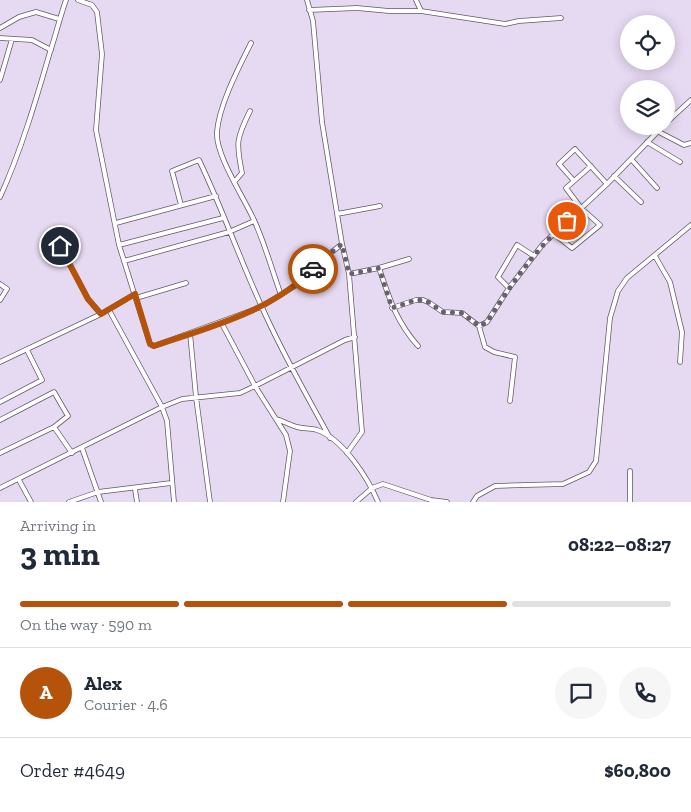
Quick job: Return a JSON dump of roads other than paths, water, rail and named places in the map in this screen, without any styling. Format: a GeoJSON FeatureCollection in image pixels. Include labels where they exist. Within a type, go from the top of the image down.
{"type":"FeatureCollection","features":[{"type":"Feature","properties":{"kind":"street"},"geometry":{"type":"LineString","coordinates":[[0,198],[10,175],[66,0]]}},
{"type":"Feature","properties":{"kind":"street"},"geometry":{"type":"LineString","coordinates":[[78,0],[92,5],[97,12],[102,54],[96,130],[116,222],[119,245],[150,344],[154,346],[261,307],[295,286],[324,258],[342,244]]}},
{"type":"Feature","properties":{"kind":"street"},"geometry":{"type":"LineString","coordinates":[[307,0],[313,20],[322,122],[342,244],[349,274],[355,337],[362,432],[347,453]]}},
{"type":"Feature","properties":{"kind":"street"},"geometry":{"type":"LineString","coordinates":[[416,0],[421,11]]}},
{"type":"Feature","properties":{"kind":"street"},"geometry":{"type":"LineString","coordinates":[[309,10],[358,8],[389,11],[421,11],[506,24],[519,21],[561,18]]}},
{"type":"Feature","properties":{"kind":"street"},"geometry":{"type":"LineString","coordinates":[[0,28],[19,17],[36,12],[59,19]]}},
{"type":"Feature","properties":{"kind":"street"},"geometry":{"type":"LineString","coordinates":[[0,38],[32,40],[51,50]]}},
{"type":"Feature","properties":{"kind":"street"},"geometry":{"type":"LineString","coordinates":[[0,80],[12,39]]}},
{"type":"Feature","properties":{"kind":"street"},"geometry":{"type":"LineString","coordinates":[[251,43],[241,62],[220,114],[216,134],[220,151],[254,221],[281,296]]}},
{"type":"Feature","properties":{"kind":"street"},"geometry":{"type":"LineString","coordinates":[[675,115],[691,100]]}},
{"type":"Feature","properties":{"kind":"street"},"geometry":{"type":"LineString","coordinates":[[235,181],[242,173],[238,154],[238,136],[250,111]]}},
{"type":"Feature","properties":{"kind":"street"},"geometry":{"type":"LineString","coordinates":[[479,326],[487,322],[508,288],[553,233],[607,184],[653,135]]}},
{"type":"Feature","properties":{"kind":"street"},"geometry":{"type":"LineString","coordinates":[[665,135],[684,145],[691,144]]}},
{"type":"Feature","properties":{"kind":"street"},"geometry":{"type":"LineString","coordinates":[[647,142],[680,162]]}},
{"type":"Feature","properties":{"kind":"street"},"geometry":{"type":"LineString","coordinates":[[574,181],[559,164],[575,150],[607,184]]}},
{"type":"Feature","properties":{"kind":"street"},"geometry":{"type":"LineString","coordinates":[[631,159],[656,188]]}},
{"type":"Feature","properties":{"kind":"street"},"geometry":{"type":"LineString","coordinates":[[181,205],[172,171],[199,160],[216,196],[223,218],[261,307],[330,438]]}},
{"type":"Feature","properties":{"kind":"street"},"geometry":{"type":"LineString","coordinates":[[553,233],[572,248],[600,225],[581,208],[566,188],[591,166]]}},
{"type":"Feature","properties":{"kind":"street"},"geometry":{"type":"LineString","coordinates":[[614,176],[641,202]]}},
{"type":"Feature","properties":{"kind":"street"},"geometry":{"type":"LineString","coordinates":[[116,222],[216,196]]}},
{"type":"Feature","properties":{"kind":"street"},"geometry":{"type":"LineString","coordinates":[[337,214],[380,206]]}},
{"type":"Feature","properties":{"kind":"street"},"geometry":{"type":"LineString","coordinates":[[119,245],[223,218]]}},
{"type":"Feature","properties":{"kind":"street"},"geometry":{"type":"LineString","coordinates":[[124,261],[229,232],[254,221]]}},
{"type":"Feature","properties":{"kind":"street"},"geometry":{"type":"LineString","coordinates":[[473,502],[477,496],[495,486],[563,484],[589,472],[596,460],[613,303],[618,291],[627,278],[691,225]]}},
{"type":"Feature","properties":{"kind":"street"},"geometry":{"type":"LineString","coordinates":[[508,288],[498,277],[517,245],[534,256]]}},
{"type":"Feature","properties":{"kind":"street"},"geometry":{"type":"LineString","coordinates":[[60,246],[88,299],[101,314]]}},
{"type":"Feature","properties":{"kind":"street"},"geometry":{"type":"LineString","coordinates":[[655,256],[670,282],[682,332],[680,362]]}},
{"type":"Feature","properties":{"kind":"street"},"geometry":{"type":"LineString","coordinates":[[349,274],[409,259]]}},
{"type":"Feature","properties":{"kind":"street"},"geometry":{"type":"LineString","coordinates":[[379,268],[392,308],[405,331],[418,346]]}},
{"type":"Feature","properties":{"kind":"street"},"geometry":{"type":"LineString","coordinates":[[0,362],[136,296],[186,283]]}},
{"type":"Feature","properties":{"kind":"street"},"geometry":{"type":"LineString","coordinates":[[0,284],[7,289],[0,300]]}},
{"type":"Feature","properties":{"kind":"street"},"geometry":{"type":"LineString","coordinates":[[392,308],[416,300],[423,300],[443,312],[462,313],[479,326],[485,347],[494,352],[516,357],[510,401]]}},
{"type":"Feature","properties":{"kind":"street"},"geometry":{"type":"LineString","coordinates":[[108,310],[162,407],[167,421],[174,502]]}},
{"type":"Feature","properties":{"kind":"street"},"geometry":{"type":"LineString","coordinates":[[221,322],[255,386],[286,435],[290,451],[283,502]]}},
{"type":"Feature","properties":{"kind":"street"},"geometry":{"type":"LineString","coordinates":[[190,333],[196,397],[210,502]]}},
{"type":"Feature","properties":{"kind":"street"},"geometry":{"type":"LineString","coordinates":[[0,488],[162,407],[182,399],[240,393],[345,340],[355,337]]}},
{"type":"Feature","properties":{"kind":"street"},"geometry":{"type":"LineString","coordinates":[[0,402],[42,380],[27,350]]}},
{"type":"Feature","properties":{"kind":"street"},"geometry":{"type":"LineString","coordinates":[[0,420],[54,392],[68,416],[54,427],[0,453]]}},
{"type":"Feature","properties":{"kind":"street"},"geometry":{"type":"LineString","coordinates":[[276,418],[297,427],[317,430],[330,438],[347,453],[372,488],[378,502]]}},
{"type":"Feature","properties":{"kind":"street"},"geometry":{"type":"LineString","coordinates":[[54,427],[72,453]]}},
{"type":"Feature","properties":{"kind":"street"},"geometry":{"type":"LineString","coordinates":[[82,448],[101,502]]}},
{"type":"Feature","properties":{"kind":"street"},"geometry":{"type":"LineString","coordinates":[[630,471],[630,502]]}},
{"type":"Feature","properties":{"kind":"street"},"geometry":{"type":"LineString","coordinates":[[19,480],[31,502]]}},
{"type":"Feature","properties":{"kind":"street"},"geometry":{"type":"LineString","coordinates":[[69,502],[98,492],[171,483]]}},
{"type":"Feature","properties":{"kind":"street"},"geometry":{"type":"LineString","coordinates":[[356,502],[372,488],[383,484],[431,500],[447,502]]}},
{"type":"Feature","properties":{"kind":"street"},"geometry":{"type":"LineString","coordinates":[[134,489],[136,502]]}}]}
